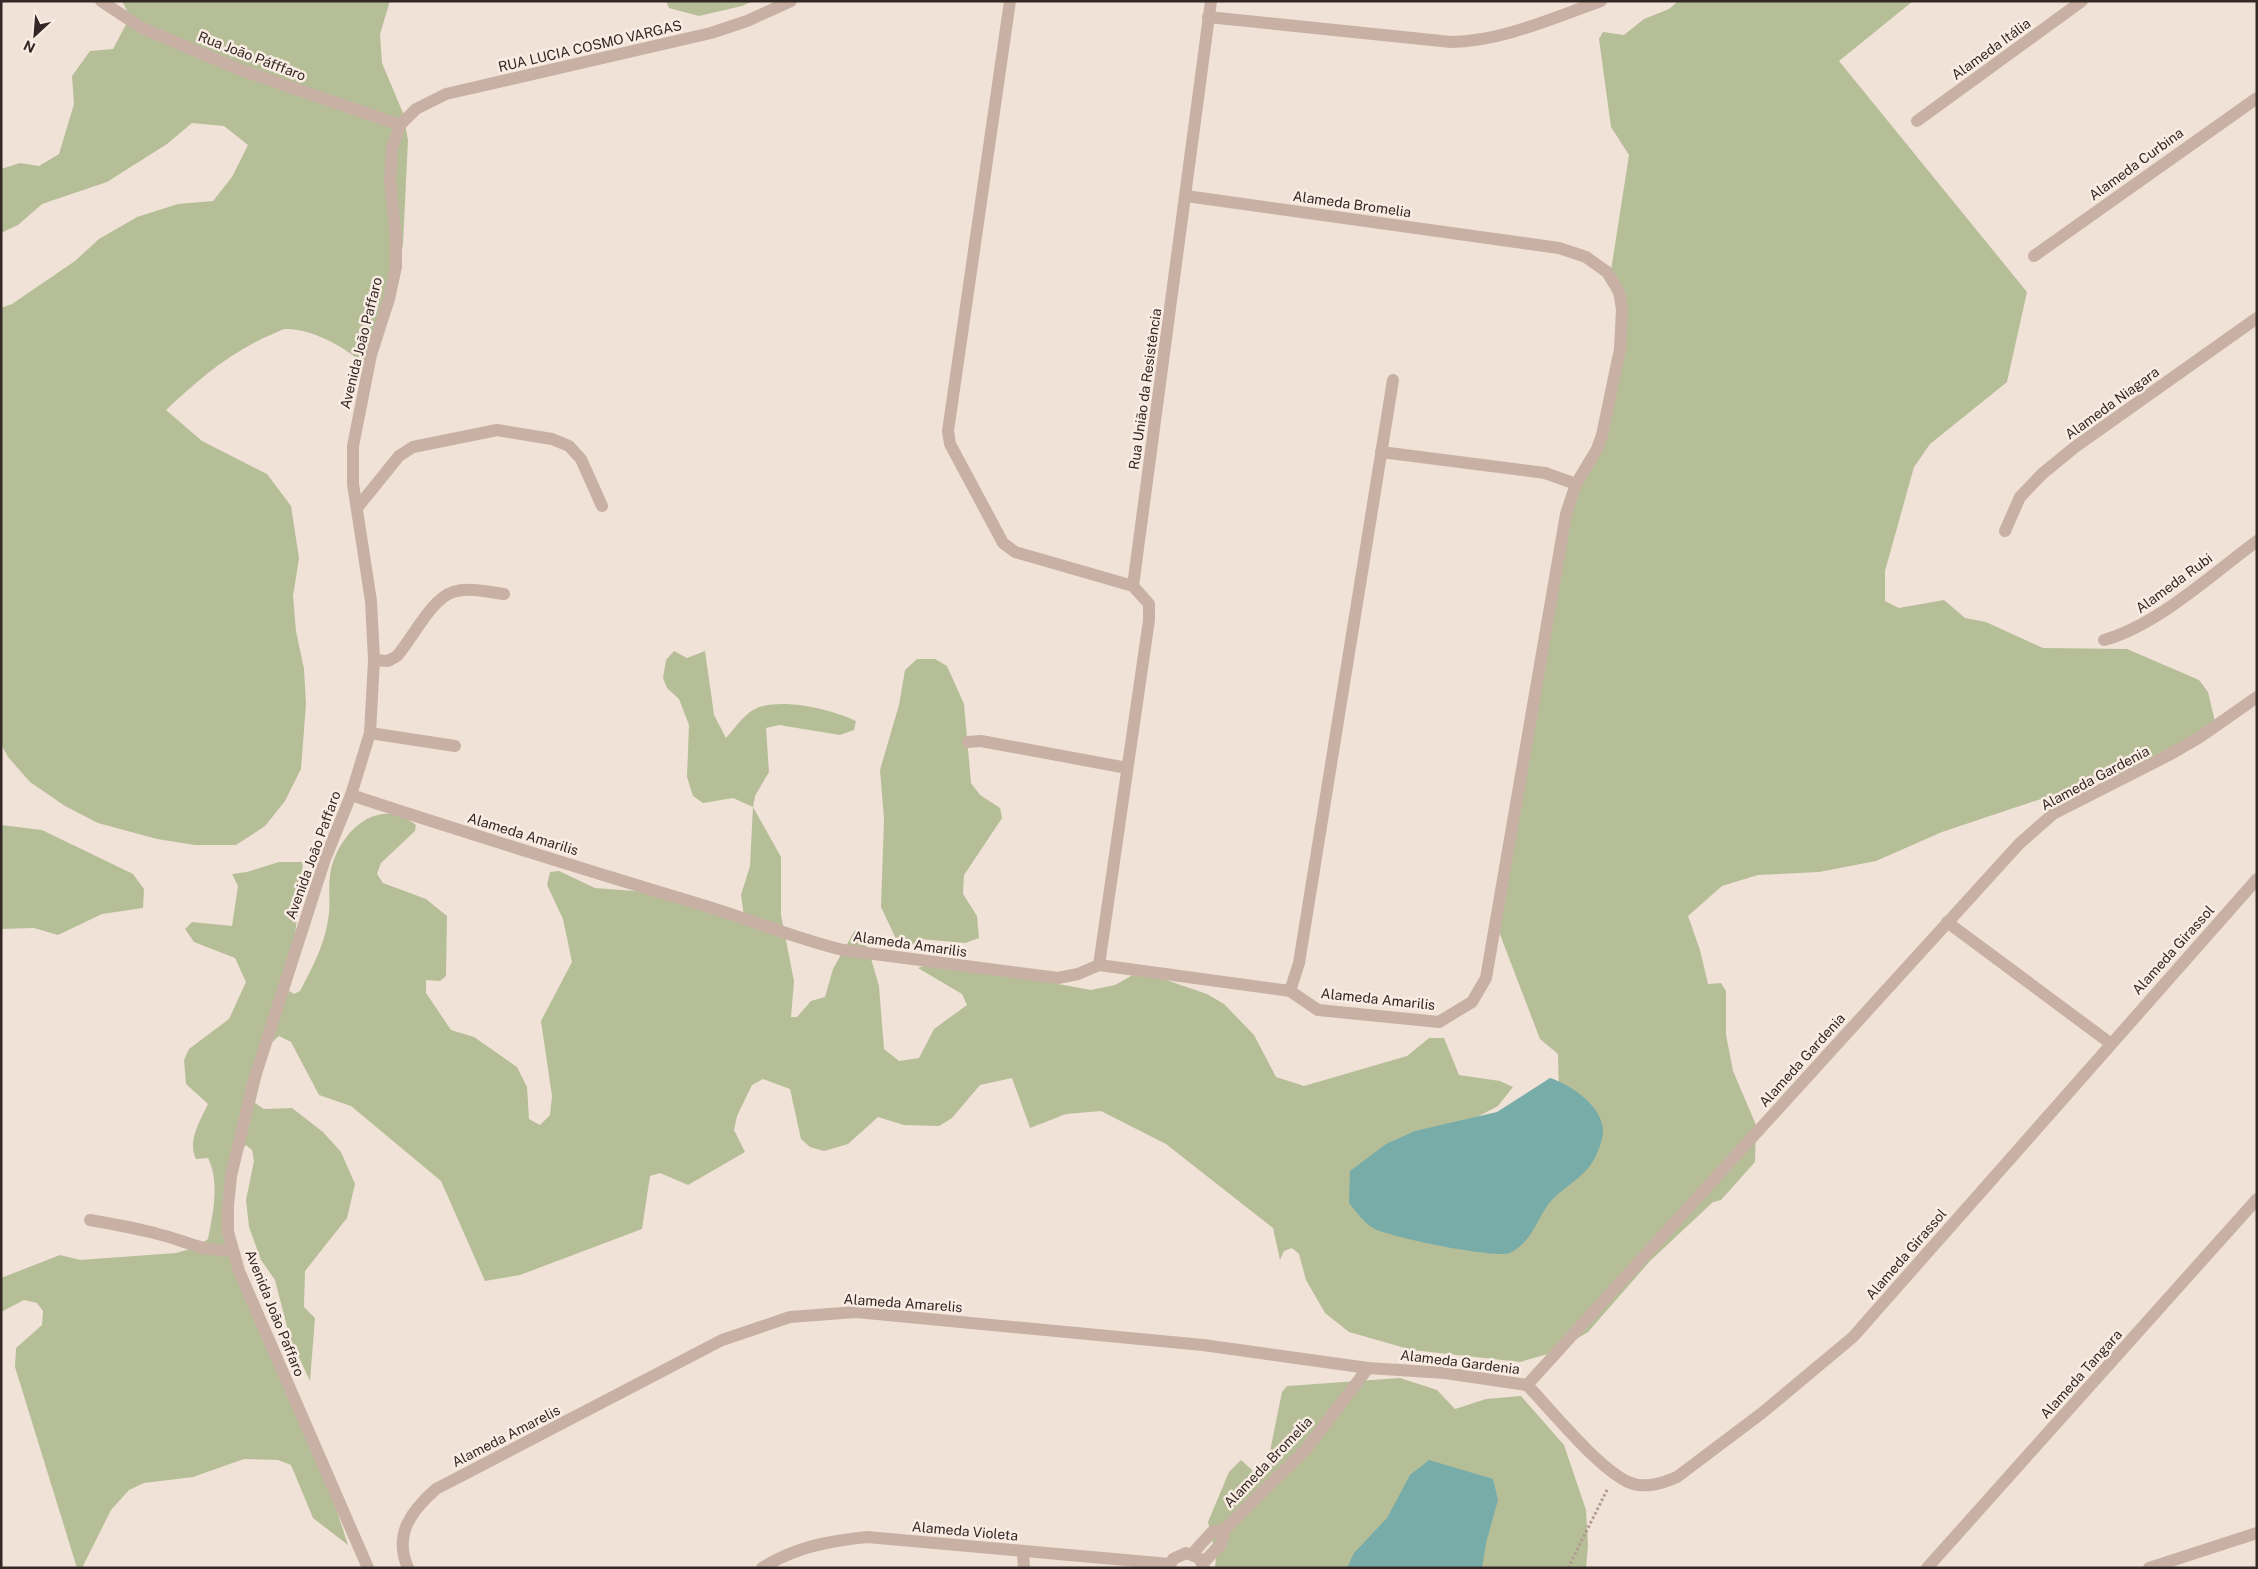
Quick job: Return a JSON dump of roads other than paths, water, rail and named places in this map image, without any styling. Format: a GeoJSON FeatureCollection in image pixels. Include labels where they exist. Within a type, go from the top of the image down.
{"type":"FeatureCollection","features":[{"type":"Feature","properties":{"kind":"street","name":"Rua João Páfffaro"},"geometry":{"type":"LineString","coordinates":[[100,1],[142,28],[241,70],[400,125]]}},
{"type":"Feature","properties":{"kind":"street","name":"RUA LUCIA COSMO VARGAS"},"geometry":{"type":"LineString","coordinates":[[400,125],[416,109],[446,94],[711,33],[747,21],[791,1]]}},
{"type":"Feature","properties":{"kind":"street"},"geometry":{"type":"LineString","coordinates":[[1010,1],[948,431],[950,444],[1003,543],[1015,552],[1133,586],[1149,604],[1149,620],[1100,965]]}},
{"type":"Feature","properties":{"kind":"street"},"geometry":{"type":"LineString","coordinates":[[1186,196],[1211,1]]}},
{"type":"Feature","properties":{"kind":"street"},"geometry":{"type":"LineString","coordinates":[[1208,17],[1451,42],[1474,42],[1504,35],[1601,1]]}},
{"type":"Feature","properties":{"kind":"street","name":"Alameda Itália"},"geometry":{"type":"LineString","coordinates":[[1917,121],[2082,1]]}},
{"type":"Feature","properties":{"kind":"street","name":"Alameda Curbina"},"geometry":{"type":"LineString","coordinates":[[2034,256],[2257,98]]}},
{"type":"Feature","properties":{"kind":"street","name":"Avenida João Paffaro"},"geometry":{"type":"LineString","coordinates":[[368,1568],[239,1271],[228,1232],[230,1184],[254,1080],[325,859],[351,794],[370,733],[374,660],[371,601],[353,484],[353,446],[359,403],[396,267],[396,236],[390,182],[392,148],[400,125]]}},
{"type":"Feature","properties":{"kind":"street","name":"Rua União da Resistência"},"geometry":{"type":"LineString","coordinates":[[1133,586],[1186,196]]}},
{"type":"Feature","properties":{"kind":"street","name":"Alameda Bromelia"},"geometry":{"type":"LineString","coordinates":[[1186,196],[1559,248],[1586,258],[1607,272],[1619,292],[1622,309],[1620,349],[1602,435],[1597,449],[1576,484],[1566,514],[1486,978],[1472,1002]]}},
{"type":"Feature","properties":{"kind":"street","name":"Alameda Niagara"},"geometry":{"type":"LineString","coordinates":[[2005,531],[2020,497],[2042,474],[2076,447],[2257,318]]}},
{"type":"Feature","properties":{"kind":"street"},"geometry":{"type":"LineString","coordinates":[[1290,991],[1299,964],[1393,380]]}},
{"type":"Feature","properties":{"kind":"street"},"geometry":{"type":"LineString","coordinates":[[357,508],[399,456],[413,447],[497,430],[552,439],[569,446],[581,459],[602,506]]}},
{"type":"Feature","properties":{"kind":"street"},"geometry":{"type":"LineString","coordinates":[[1381,452],[1545,473],[1576,484]]}},
{"type":"Feature","properties":{"kind":"street","name":"Alameda Rubi"},"geometry":{"type":"LineString","coordinates":[[2104,640],[2120,636],[2155,617],[2257,542]]}},
{"type":"Feature","properties":{"kind":"street"},"geometry":{"type":"LineString","coordinates":[[374,660],[388,661],[397,656],[434,605],[452,592],[472,590],[504,594]]}},
{"type":"Feature","properties":{"kind":"street","name":"Alameda Gardenia"},"geometry":{"type":"LineString","coordinates":[[1368,1368],[1445,1373],[1527,1385],[2019,844],[2053,814],[2169,755],[2200,737],[2257,697]]}},
{"type":"Feature","properties":{"kind":"street"},"geometry":{"type":"LineString","coordinates":[[370,733],[455,746]]}},
{"type":"Feature","properties":{"kind":"street"},"geometry":{"type":"LineString","coordinates":[[968,742],[981,741],[1127,768]]}},
{"type":"Feature","properties":{"kind":"street","name":"Alameda Amarilis"},"geometry":{"type":"LineString","coordinates":[[351,794],[506,845],[715,909],[811,942],[843,950],[1058,978],[1078,974],[1100,965],[1290,991],[1318,1010],[1439,1022],[1472,1002]]}},
{"type":"Feature","properties":{"kind":"street","name":"Alameda Girassol"},"geometry":{"type":"LineString","coordinates":[[1527,1385],[1601,1462],[1615,1474],[1629,1482],[1645,1486],[1662,1484],[1676,1477],[1762,1413],[1853,1337],[2110,1043],[2257,879]]}},
{"type":"Feature","properties":{"kind":"street"},"geometry":{"type":"LineString","coordinates":[[1948,922],[2110,1043]]}},
{"type":"Feature","properties":{"kind":"street","name":"Alameda Tangara"},"geometry":{"type":"LineString","coordinates":[[1927,1568],[2257,1199]]}},
{"type":"Feature","properties":{"kind":"street"},"geometry":{"type":"LineString","coordinates":[[90,1220],[159,1234],[204,1249],[217,1251],[232,1250]]}},
{"type":"Feature","properties":{"kind":"street","name":"Alameda Amarelis"},"geometry":{"type":"LineString","coordinates":[[406,1564],[402,1541],[408,1522],[417,1505],[436,1489],[722,1340],[790,1317],[856,1312],[1203,1344],[1368,1368]]}},
{"type":"Feature","properties":{"kind":"street","name":"Alameda Bromelia"},"geometry":{"type":"LineString","coordinates":[[1192,1554],[1212,1532],[1225,1528],[1307,1448],[1368,1368]]}},
{"type":"Feature","properties":{"kind":"street","name":"Alameda Bromelia"},"geometry":{"type":"LineString","coordinates":[[1203,1566],[1221,1544],[1225,1528]]}},
{"type":"Feature","properties":{"kind":"street"},"geometry":{"type":"LineString","coordinates":[[2149,1568],[2257,1533]]}},
{"type":"Feature","properties":{"kind":"street","name":"Alameda Violeta"},"geometry":{"type":"LineString","coordinates":[[762,1568],[778,1558],[805,1547],[835,1540],[867,1537],[1169,1566]]}},
{"type":"Feature","properties":{"kind":"street"},"geometry":{"type":"LineString","coordinates":[[1023,1552],[1024,1568]]}},
{"type":"Feature","properties":{"kind":"street"},"geometry":{"type":"LineString","coordinates":[[1169,1566],[1179,1555],[1192,1554],[1203,1566]]}},
{"type":"Feature","properties":{"kind":"water"},"geometry":{"type":"Polygon","coordinates":[[[1550,1078],[1576,1091],[1592,1106],[1602,1123],[1602,1139],[1600,1147],[1589,1167],[1552,1200],[1528,1238],[1517,1249],[1510,1253],[1485,1253],[1399,1237],[1373,1228],[1366,1223],[1349,1203],[1350,1171],[1386,1144],[1415,1131],[1497,1112],[1550,1078]]]}},
{"type":"Feature","properties":{"kind":"water"},"geometry":{"type":"Polygon","coordinates":[[[1429,1460],[1493,1479],[1498,1500],[1486,1543],[1482,1568],[1347,1568],[1354,1553],[1387,1518],[1410,1475],[1429,1460]]]}}]}
